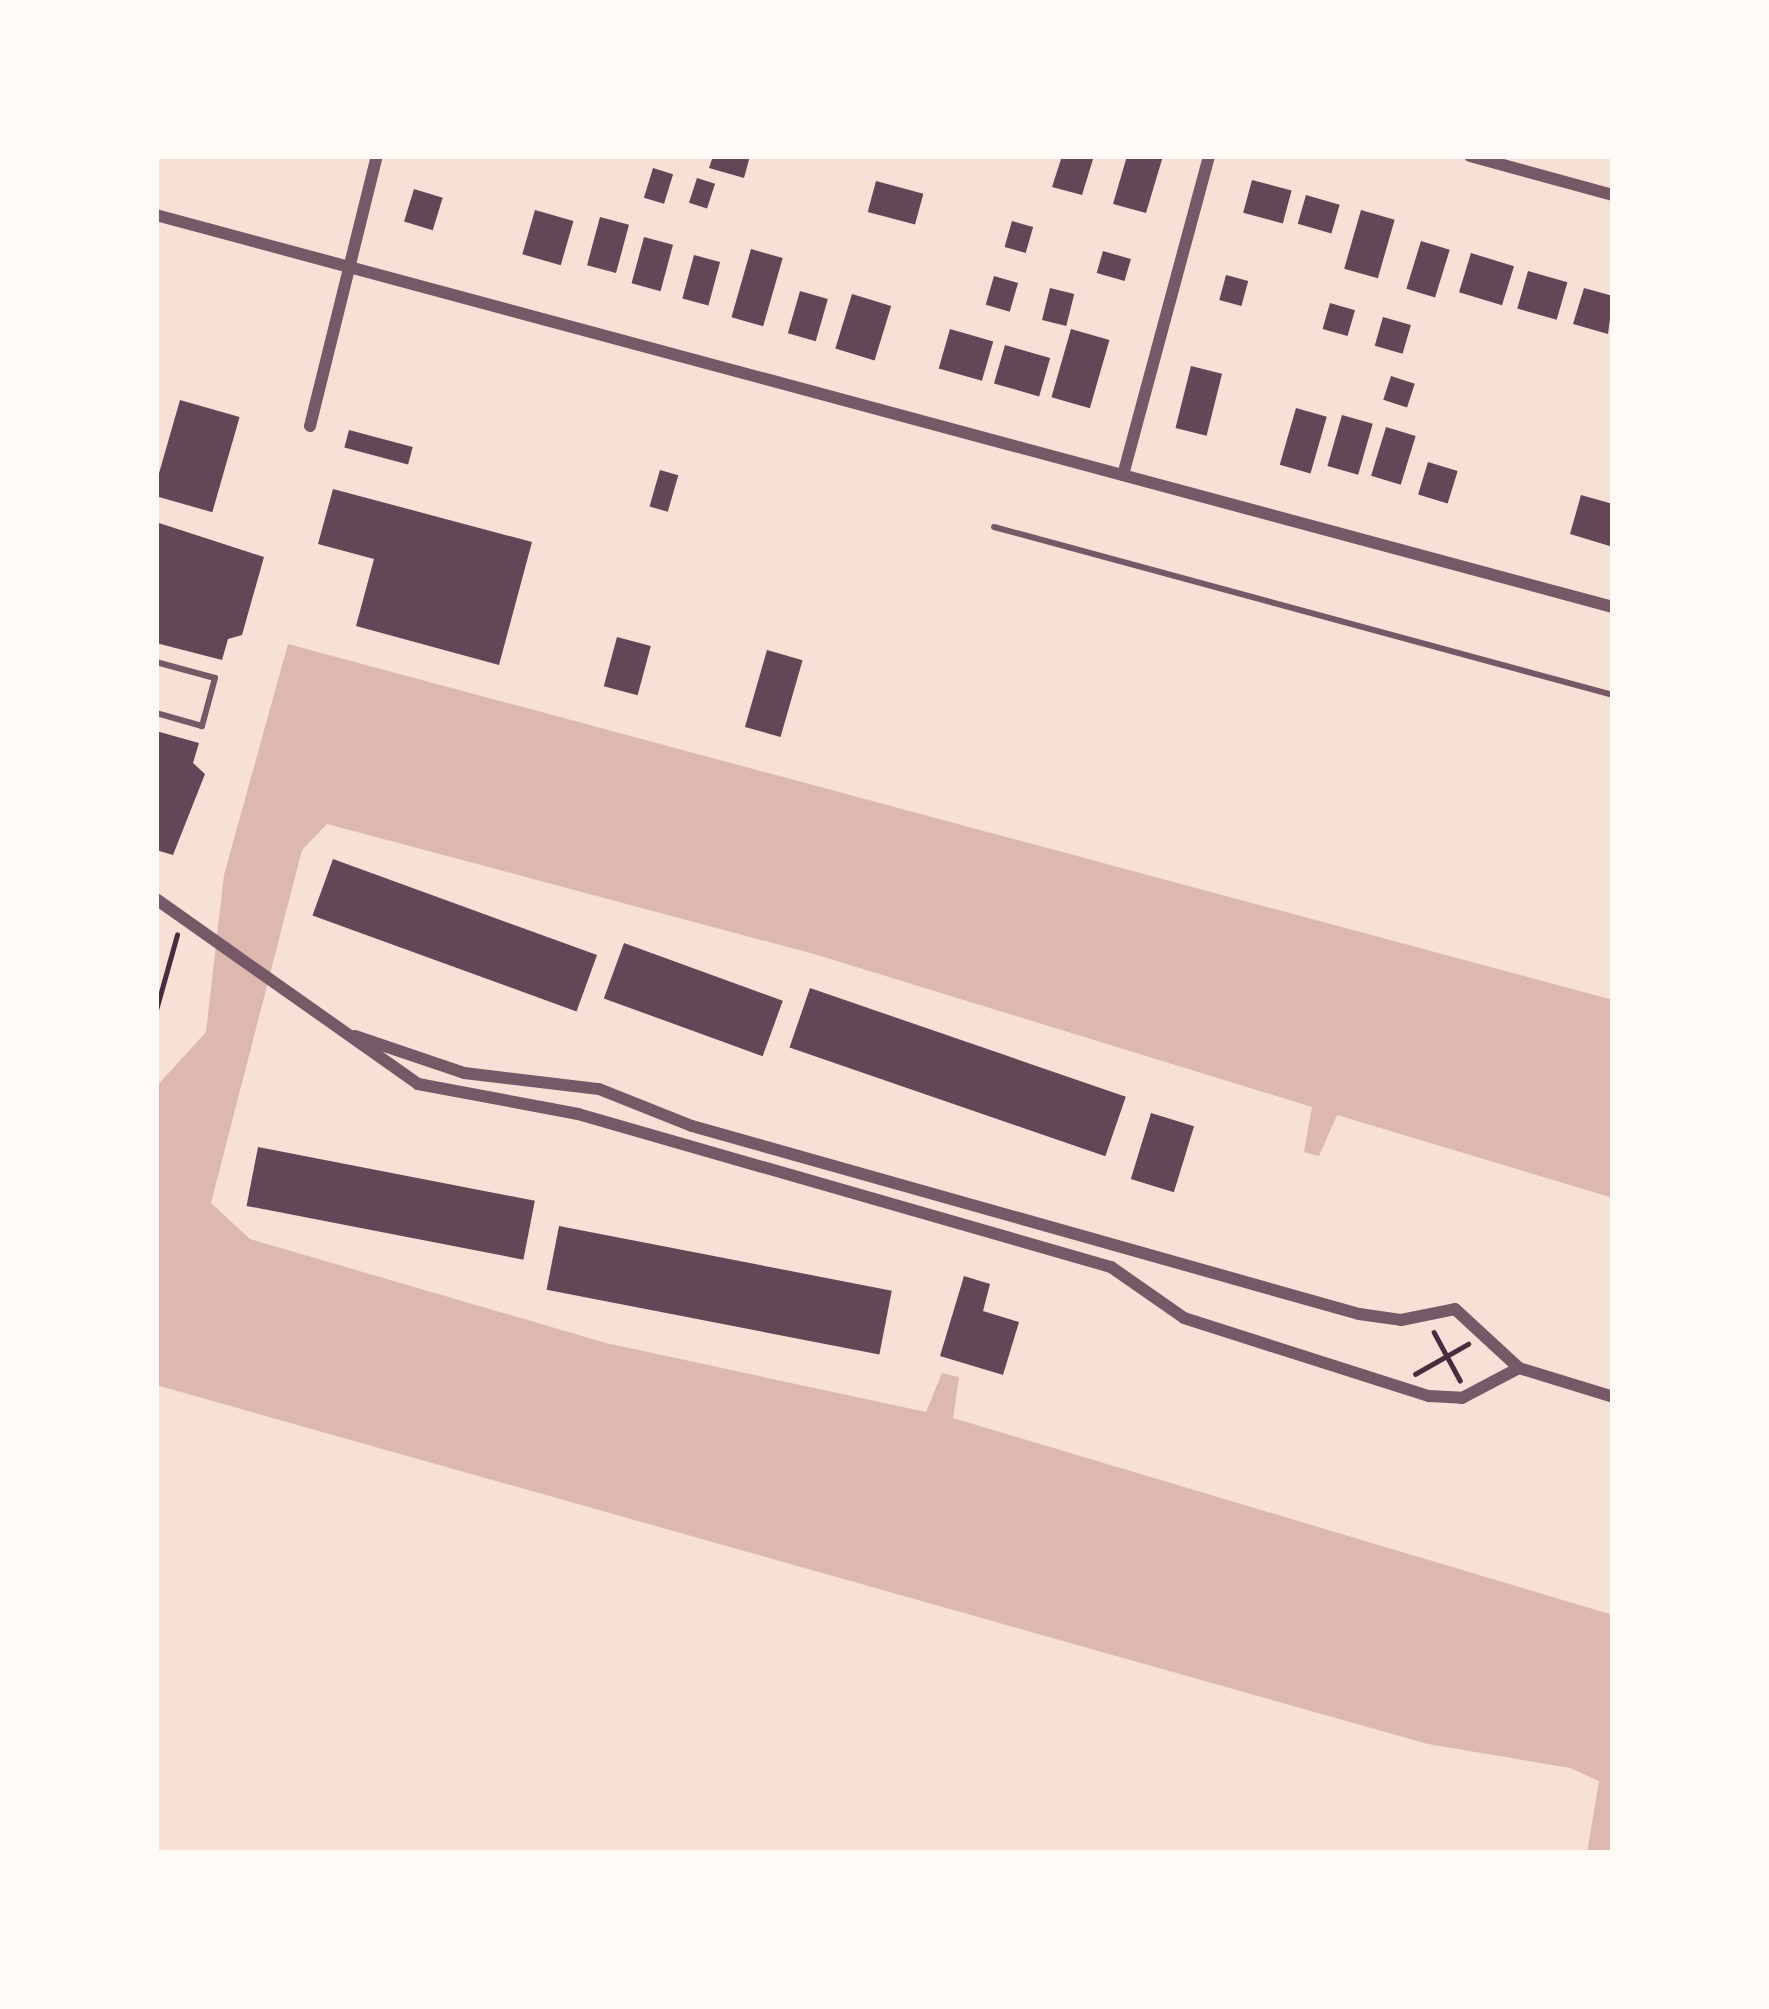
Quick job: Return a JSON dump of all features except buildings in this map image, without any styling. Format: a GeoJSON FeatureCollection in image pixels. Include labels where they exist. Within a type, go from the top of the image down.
{"type":"FeatureCollection","features":[{"type":"Feature","properties":{"kind":"street"},"geometry":{"type":"LineString","coordinates":[[310,426],[377,156]]}},
{"type":"Feature","properties":{"kind":"street"},"geometry":{"type":"LineString","coordinates":[[1123,475],[1209,156]]}},
{"type":"Feature","properties":{"kind":"street"},"geometry":{"type":"LineString","coordinates":[[1470,156],[1613,195]]}},
{"type":"Feature","properties":{"kind":"street"},"geometry":{"type":"LineString","coordinates":[[156,215],[1613,607]]}},
{"type":"Feature","properties":{"kind":"street"},"geometry":{"type":"LineString","coordinates":[[156,899],[193,917],[281,981],[354,1036],[382,1066],[459,1098],[578,1114],[1111,1267],[1184,1318],[1429,1396],[1462,1398],[1519,1368]]}},
{"type":"Feature","properties":{"kind":"street"},"geometry":{"type":"LineString","coordinates":[[354,1036],[464,1072],[599,1089],[692,1126],[1359,1314],[1401,1320],[1455,1309],[1519,1368],[1613,1397]]}},
{"type":"Feature","properties":{"kind":"lane"},"geometry":{"type":"LineString","coordinates":[[994,527],[1613,695]]}},
{"type":"Feature","properties":{"kind":"lane"},"geometry":{"type":"LineString","coordinates":[[156,662],[215,678],[202,726],[156,713]]}},
{"type":"Feature","properties":{"kind":"path"},"geometry":{"type":"LineString","coordinates":[[156,1010],[177,935]]}},
{"type":"Feature","properties":{"kind":"path"},"geometry":{"type":"LineString","coordinates":[[1429,1324],[1463,1388]]}},
{"type":"Feature","properties":{"kind":"path"},"geometry":{"type":"LineString","coordinates":[[1412,1376],[1478,1339]]}},
{"type":"Feature","properties":{"kind":"shaded area"},"geometry":{"type":"Polygon","coordinates":[[[288,644],[1613,1000],[1613,1198],[1337,1115],[1319,1156],[1304,1152],[1312,1107],[814,954],[327,824],[302,850],[211,1203],[250,1239],[606,1343],[926,1412],[942,1373],[959,1377],[953,1418],[1613,1615],[1613,1853],[1587,1853],[1599,1781],[1570,1768],[1428,1744],[156,1385],[156,1087],[206,1032],[224,875],[288,644]]]}}]}
